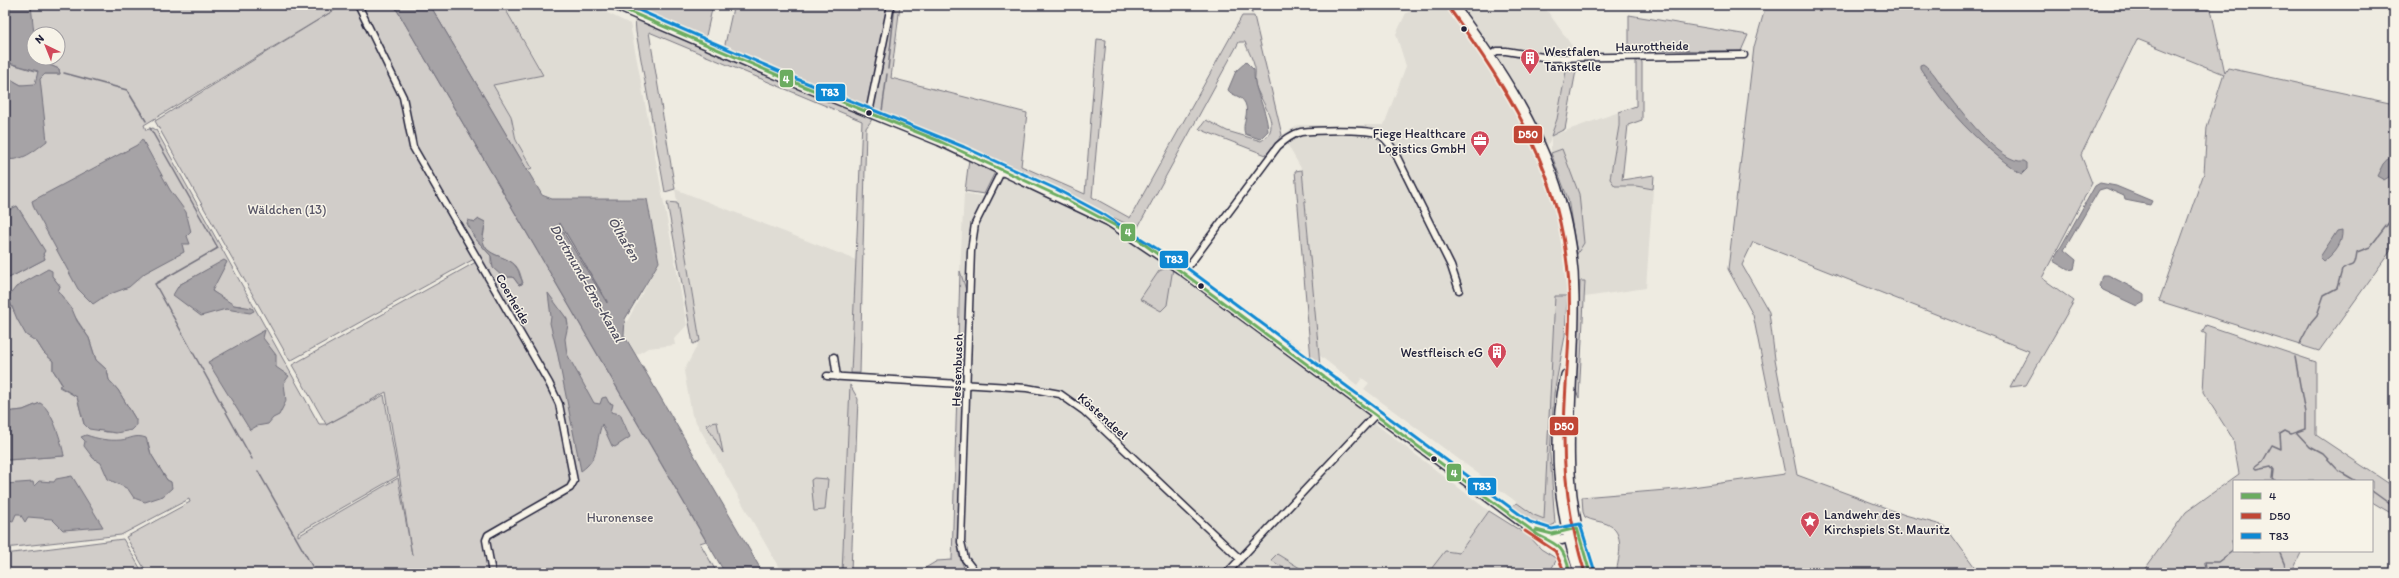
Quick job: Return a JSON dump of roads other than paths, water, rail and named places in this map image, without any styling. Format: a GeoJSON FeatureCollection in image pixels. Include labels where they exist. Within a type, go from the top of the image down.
{"type":"FeatureCollection","features":[{"type":"Feature","properties":{"kind":"main road"},"geometry":{"type":"LineString","coordinates":[[1453,5],[1490,55],[1519,101],[1537,137],[1560,198],[1570,239],[1574,279],[1568,457],[1569,483],[1578,532],[1590,573]]}},
{"type":"Feature","properties":{"kind":"main road"},"geometry":{"type":"LineString","coordinates":[[1572,346],[1559,409],[1558,432],[1560,482],[1568,534],[1579,573]]}},
{"type":"Feature","properties":{"kind":"street","name":"Coerheide"},"geometry":{"type":"LineString","coordinates":[[358,5],[403,97],[413,147],[549,383],[559,404],[574,481],[570,488],[488,535],[486,540],[492,573]]}},
{"type":"Feature","properties":{"kind":"street"},"geometry":{"type":"LineString","coordinates":[[614,5],[803,86],[939,141],[1108,221],[1184,272],[1528,527],[1549,534],[1568,534],[1578,532]]}},
{"type":"Feature","properties":{"kind":"street"},"geometry":{"type":"LineString","coordinates":[[869,112],[891,5]]}},
{"type":"Feature","properties":{"kind":"street","name":"Haurottheide"},"geometry":{"type":"LineString","coordinates":[[1490,55],[1497,51],[1506,51],[1549,58],[1744,55]]}},
{"type":"Feature","properties":{"kind":"street"},"geometry":{"type":"LineString","coordinates":[[1184,272],[1278,146],[1287,138],[1302,132],[1357,131],[1376,133],[1388,142],[1394,149],[1451,265],[1459,290]]}},
{"type":"Feature","properties":{"kind":"street","name":"Hessenbusch"},"geometry":{"type":"LineString","coordinates":[[976,573],[965,559],[961,542],[968,386],[972,232],[1002,170]]}},
{"type":"Feature","properties":{"kind":"street"},"geometry":{"type":"LineString","coordinates":[[834,357],[837,377]]}},
{"type":"Feature","properties":{"kind":"street","name":"Köstendeel"},"geometry":{"type":"LineString","coordinates":[[828,376],[1044,390],[1070,400],[1084,411],[1240,559]]}},
{"type":"Feature","properties":{"kind":"street"},"geometry":{"type":"LineString","coordinates":[[1227,573],[1376,414]]}},
{"type":"Feature","properties":{"kind":"water"},"geometry":{"type":"Polygon","coordinates":[[[5,5],[31,5],[33,26],[26,26],[26,66],[52,66],[59,69],[60,74],[45,74],[40,79],[47,141],[28,155],[17,159],[5,159],[5,76],[21,85],[35,84],[38,71],[5,62],[5,5]]]}},
{"type":"Feature","properties":{"kind":"water"},"geometry":{"type":"Polygon","coordinates":[[[394,5],[430,5],[542,195],[552,199],[647,199],[659,262],[625,319],[624,335],[763,573],[725,573],[394,5]],[[560,223],[559,225],[607,303],[560,223]]]}},
{"type":"Feature","properties":{"kind":"water"},"geometry":{"type":"Polygon","coordinates":[[[1246,62],[1254,70],[1254,78],[1267,122],[1268,131],[1260,139],[1245,134],[1244,126],[1247,111],[1245,103],[1241,98],[1228,90],[1236,71],[1246,62]]]}},
{"type":"Feature","properties":{"kind":"water"},"geometry":{"type":"Polygon","coordinates":[[[1923,64],[1933,72],[1945,90],[1970,121],[1992,145],[2014,160],[2024,161],[2027,163],[2027,169],[2022,174],[1989,149],[1952,112],[1920,68],[1920,65],[1923,64]]]}},
{"type":"Feature","properties":{"kind":"water"},"geometry":{"type":"Polygon","coordinates":[[[142,139],[170,190],[186,212],[191,232],[187,236],[190,244],[182,244],[184,252],[145,273],[129,287],[105,296],[93,304],[78,289],[34,208],[32,201],[137,145],[142,139]]]}},
{"type":"Feature","properties":{"kind":"water"},"geometry":{"type":"Polygon","coordinates":[[[2394,152],[2392,175],[2384,180],[2377,176],[2383,164],[2394,152]]]}},
{"type":"Feature","properties":{"kind":"water"},"geometry":{"type":"Polygon","coordinates":[[[2100,183],[2116,186],[2152,201],[2150,205],[2125,200],[2124,196],[2106,188],[2099,190],[2064,250],[2076,260],[2074,269],[2068,270],[2053,261],[2095,186],[2100,183]]]}},
{"type":"Feature","properties":{"kind":"water"},"geometry":{"type":"Polygon","coordinates":[[[17,206],[45,251],[43,254],[45,259],[5,280],[5,212],[17,206]]]}},
{"type":"Feature","properties":{"kind":"water"},"geometry":{"type":"Polygon","coordinates":[[[479,219],[485,222],[483,241],[486,247],[495,255],[513,263],[517,268],[522,284],[519,285],[513,277],[503,277],[493,268],[491,256],[474,237],[467,223],[468,220],[475,222],[479,219]]]}},
{"type":"Feature","properties":{"kind":"water"},"geometry":{"type":"Polygon","coordinates":[[[2342,230],[2338,247],[2332,255],[2324,261],[2320,257],[2337,231],[2342,230]]]}},
{"type":"Feature","properties":{"kind":"water"},"geometry":{"type":"Polygon","coordinates":[[[224,260],[227,262],[212,291],[234,305],[252,308],[254,311],[250,313],[226,309],[201,316],[173,295],[179,285],[224,260]]]}},
{"type":"Feature","properties":{"kind":"water"},"geometry":{"type":"Polygon","coordinates":[[[48,269],[52,271],[52,276],[60,286],[58,291],[72,309],[77,321],[89,338],[96,360],[107,370],[109,380],[118,390],[136,420],[136,426],[132,430],[116,433],[89,429],[84,424],[77,397],[59,386],[62,384],[53,370],[53,361],[44,353],[37,342],[26,335],[17,319],[8,297],[16,287],[48,269]]]}},
{"type":"Feature","properties":{"kind":"water"},"geometry":{"type":"Polygon","coordinates":[[[2102,275],[2108,275],[2141,292],[2144,294],[2144,302],[2137,306],[2103,290],[2099,286],[2102,275]]]}},
{"type":"Feature","properties":{"kind":"water"},"geometry":{"type":"Polygon","coordinates":[[[548,293],[567,319],[568,325],[565,339],[567,354],[594,403],[600,404],[602,398],[606,397],[609,403],[613,404],[611,412],[620,414],[630,437],[615,447],[612,446],[602,424],[594,455],[587,466],[581,471],[550,323],[551,317],[548,293]]]}},
{"type":"Feature","properties":{"kind":"water"},"geometry":{"type":"Polygon","coordinates":[[[265,330],[263,338],[276,355],[276,367],[289,376],[284,383],[286,401],[279,415],[273,418],[268,424],[257,426],[250,430],[208,362],[265,330]]]}},
{"type":"Feature","properties":{"kind":"water"},"geometry":{"type":"Polygon","coordinates":[[[40,403],[49,412],[59,435],[64,456],[7,460],[5,454],[5,412],[23,410],[40,403]]]}},
{"type":"Feature","properties":{"kind":"water"},"geometry":{"type":"Polygon","coordinates":[[[86,435],[99,439],[112,440],[136,437],[146,438],[151,454],[167,480],[171,482],[172,488],[163,496],[145,502],[134,498],[128,489],[108,479],[101,463],[93,458],[84,446],[85,441],[81,437],[86,435]]]}},
{"type":"Feature","properties":{"kind":"water"},"geometry":{"type":"Polygon","coordinates":[[[72,476],[103,527],[63,530],[52,519],[28,517],[25,522],[20,514],[16,514],[13,521],[5,519],[9,508],[5,505],[5,484],[33,482],[34,486],[39,481],[54,482],[56,479],[72,476]]]}},
{"type":"Feature","properties":{"kind":"waterway"},"geometry":{"type":"LineString","coordinates":[[888,69],[895,5]]}},
{"type":"Feature","properties":{"kind":"waterway"},"geometry":{"type":"LineString","coordinates":[[1248,5],[1252,13]]}},
{"type":"Feature","properties":{"kind":"waterway"},"geometry":{"type":"LineString","coordinates":[[64,73],[127,90],[146,121]]}},
{"type":"Feature","properties":{"kind":"waterway"},"geometry":{"type":"LineString","coordinates":[[882,111],[887,74]]}},
{"type":"Feature","properties":{"kind":"waterway"},"geometry":{"type":"LineString","coordinates":[[150,128],[218,248],[155,284],[252,459]]}},
{"type":"Feature","properties":{"kind":"waterway"},"geometry":{"type":"LineString","coordinates":[[2299,345],[2311,322],[2317,315],[2324,295],[2337,288],[2342,270],[2354,265],[2357,252],[2370,247],[2394,216]]}},
{"type":"Feature","properties":{"kind":"waterway"},"geometry":{"type":"LineString","coordinates":[[2274,480],[2274,470],[2271,466],[2257,469],[2255,467],[2263,461],[2272,445],[2281,449],[2280,434],[2285,431],[2291,434],[2305,429],[2305,413],[2295,357]]}},
{"type":"Feature","properties":{"kind":"waterway"},"geometry":{"type":"LineString","coordinates":[[2297,433],[2310,447],[2323,454],[2339,471],[2354,480]]}},
{"type":"Feature","properties":{"kind":"waterway"},"geometry":{"type":"LineString","coordinates":[[258,471],[316,573]]}},
{"type":"Feature","properties":{"kind":"waterway"},"geometry":{"type":"LineString","coordinates":[[2373,492],[2394,507]]}},
{"type":"Feature","properties":{"kind":"waterway"},"geometry":{"type":"LineString","coordinates":[[2233,540],[2233,544]]}},
{"type":"Feature","properties":{"kind":"waterway"},"geometry":{"type":"LineString","coordinates":[[2207,573],[2205,562],[2218,562],[2233,551]]}},
{"type":"Feature","properties":{"kind":"waterway"},"geometry":{"type":"LineString","coordinates":[[2277,573],[2286,568],[2279,552]]}},
{"type":"Feature","properties":{"kind":"place","name":"Westfalen Tankstelle"},"geometry":{"type":"Point","coordinates":[1530,75]}},
{"type":"Feature","properties":{"kind":"place","name":"Fiege Healthcare Logistics GmbH"},"geometry":{"type":"Point","coordinates":[1480,157]}},
{"type":"Feature","properties":{"kind":"place","name":"Westfleisch eG"},"geometry":{"type":"Point","coordinates":[1497,369]}},
{"type":"Feature","properties":{"kind":"place","name":"Landwehr des Kirchspiels St. Mauritz"},"geometry":{"type":"Point","coordinates":[1810,538]}},
{"type":"Feature","properties":{"kind":"park label","name":"Wäldchen (13)"},"geometry":{"type":"Point","coordinates":[287,209]}},
{"type":"Feature","properties":{"kind":"park label","name":"Huronensee"},"geometry":{"type":"Point","coordinates":[620,517]}},
{"type":"Feature","properties":{"kind":"water label","name":"Ölhafen"},"geometry":{"type":"Point","coordinates":[624,239]}},
{"type":"Feature","properties":{"kind":"water label","name":"Dortmund-Ems-Kanal"},"geometry":{"type":"Point","coordinates":[587,283]}}]}
